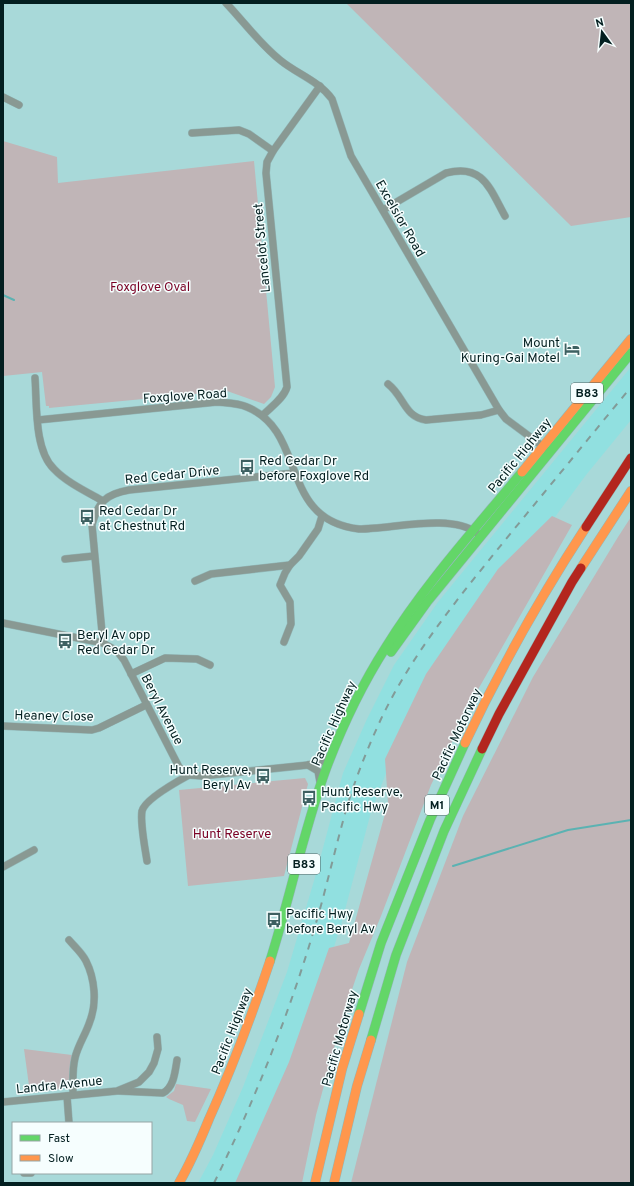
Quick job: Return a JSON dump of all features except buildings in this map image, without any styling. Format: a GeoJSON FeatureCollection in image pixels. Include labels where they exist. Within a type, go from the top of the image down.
{"type":"FeatureCollection","features":[{"type":"Feature","properties":{"kind":"main road","name":"Pacific Highway"},"geometry":{"type":"LineString","coordinates":[[179,1183],[188,1167],[226,1082],[261,988],[276,944],[319,790],[334,751],[360,693],[386,646],[426,589],[631,339]]}},
{"type":"Feature","properties":{"kind":"main road","name":"Pacific Highway"},"geometry":{"type":"LineString","coordinates":[[186,1183],[231,1085],[267,990],[282,944],[324,796],[337,760],[355,718],[366,697],[392,650],[427,602],[631,353]]}},
{"type":"Feature","properties":{"kind":"main road","name":"Pacific Motorway"},"geometry":{"type":"LineString","coordinates":[[315,1183],[342,1069],[381,943],[430,820],[488,694],[556,573],[631,458]]}},
{"type":"Feature","properties":{"kind":"main road","name":"M1"},"geometry":{"type":"LineString","coordinates":[[334,1183],[357,1086],[396,955],[444,831],[499,714],[572,582],[631,491]]}},
{"type":"Feature","properties":{"kind":"street","name":"Excelsior Road"},"geometry":{"type":"LineString","coordinates":[[226,3],[278,58],[290,68],[320,86],[332,99],[348,149],[499,410],[506,419],[550,453]]}},
{"type":"Feature","properties":{"kind":"street","name":"Lancelot Street"},"geometry":{"type":"LineString","coordinates":[[263,415],[286,392],[287,387],[266,173],[267,162],[273,151],[320,86]]}},
{"type":"Feature","properties":{"kind":"street"},"geometry":{"type":"LineString","coordinates":[[3,97],[19,105]]}},
{"type":"Feature","properties":{"kind":"street"},"geometry":{"type":"LineString","coordinates":[[192,133],[239,130],[249,134],[273,151]]}},
{"type":"Feature","properties":{"kind":"street"},"geometry":{"type":"LineString","coordinates":[[383,210],[446,173],[465,171],[478,175],[483,179],[491,190],[505,216]]}},
{"type":"Feature","properties":{"kind":"street"},"geometry":{"type":"LineString","coordinates":[[35,378],[41,446],[48,463],[61,476],[103,501],[96,512],[92,525],[103,643]]}},
{"type":"Feature","properties":{"kind":"street"},"geometry":{"type":"LineString","coordinates":[[388,384],[398,393],[413,416],[421,420],[481,415],[499,410]]}},
{"type":"Feature","properties":{"kind":"street","name":"Foxglove Road"},"geometry":{"type":"LineString","coordinates":[[38,420],[217,402],[247,406],[263,415],[282,439],[294,473],[302,490],[308,500],[322,516],[341,526],[359,529],[448,523],[466,526],[482,536]]}},
{"type":"Feature","properties":{"kind":"street","name":"Red Cedar Drive"},"geometry":{"type":"LineString","coordinates":[[103,501],[118,492],[130,490],[294,473]]}},
{"type":"Feature","properties":{"kind":"street"},"geometry":{"type":"LineString","coordinates":[[284,642],[290,624],[290,602],[280,585],[290,565],[299,556],[318,529],[322,516]]}},
{"type":"Feature","properties":{"kind":"street"},"geometry":{"type":"LineString","coordinates":[[65,559],[94,556]]}},
{"type":"Feature","properties":{"kind":"street"},"geometry":{"type":"LineString","coordinates":[[196,581],[211,574],[290,565]]}},
{"type":"Feature","properties":{"kind":"street","name":"Beryl Avenue"},"geometry":{"type":"LineString","coordinates":[[3,622],[111,646],[121,655],[179,767],[189,775]]}},
{"type":"Feature","properties":{"kind":"street"},"geometry":{"type":"LineString","coordinates":[[131,674],[165,658],[197,659],[210,665]]}},
{"type":"Feature","properties":{"kind":"street","name":"Heaney Close"},"geometry":{"type":"LineString","coordinates":[[3,726],[92,730],[99,728],[146,704]]}},
{"type":"Feature","properties":{"kind":"street"},"geometry":{"type":"LineString","coordinates":[[147,861],[142,810],[147,802],[177,781],[189,775],[202,776],[308,765],[326,760],[334,751]]}},
{"type":"Feature","properties":{"kind":"street"},"geometry":{"type":"LineString","coordinates":[[308,765],[318,771],[320,778],[319,790]]}},
{"type":"Feature","properties":{"kind":"street"},"geometry":{"type":"LineString","coordinates":[[3,867],[34,850]]}},
{"type":"Feature","properties":{"kind":"street"},"geometry":{"type":"LineString","coordinates":[[69,940],[81,953],[90,969],[94,998],[94,1006],[90,1023],[74,1059],[69,1122]]}},
{"type":"Feature","properties":{"kind":"street","name":"Landra Avenue"},"geometry":{"type":"LineString","coordinates":[[117,1091],[139,1082],[149,1072],[154,1063],[158,1049],[157,1037]]}},
{"type":"Feature","properties":{"kind":"street","name":"Landra Avenue"},"geometry":{"type":"LineString","coordinates":[[3,1102],[117,1091],[163,1093],[168,1091],[171,1086],[177,1060]]}},
{"type":"Feature","properties":{"kind":"shaded area"},"geometry":{"type":"Polygon","coordinates":[[[631,367],[631,420],[586,475],[434,681],[388,768],[371,812],[341,925],[309,1025],[243,1183],[198,1183],[213,1155],[243,1087],[287,972],[316,874],[343,773],[367,719],[394,665],[438,602],[631,367]]]}},
{"type":"Feature","properties":{"kind":"green space"},"geometry":{"type":"Polygon","coordinates":[[[346,3],[631,3],[631,217],[571,226],[346,3]]]}},
{"type":"Feature","properties":{"kind":"green space","name":"Foxglove Oval"},"geometry":{"type":"Polygon","coordinates":[[[3,141],[57,157],[58,183],[254,161],[275,387],[271,397],[264,404],[227,391],[49,408],[49,406],[46,406],[42,372],[3,376],[3,141]]]}},
{"type":"Feature","properties":{"kind":"green space"},"geometry":{"type":"Polygon","coordinates":[[[552,516],[572,525],[476,693],[431,785],[359,969],[342,1019],[316,1115],[302,1183],[235,1183],[289,1062],[329,948],[349,943],[388,803],[385,759],[426,674],[498,569],[552,516]]]}},
{"type":"Feature","properties":{"kind":"green space"},"geometry":{"type":"Polygon","coordinates":[[[631,517],[631,1183],[351,1183],[407,962],[463,816],[533,677],[631,517]]]}},
{"type":"Feature","properties":{"kind":"green space","name":"Hunt Reserve"},"geometry":{"type":"Polygon","coordinates":[[[305,778],[308,784],[284,876],[188,886],[179,790],[305,778]]]}},
{"type":"Feature","properties":{"kind":"green space"},"geometry":{"type":"Polygon","coordinates":[[[24,1049],[72,1055],[68,1085],[60,1089],[30,1093],[24,1049]]]}},
{"type":"Feature","properties":{"kind":"green space"},"geometry":{"type":"Polygon","coordinates":[[[176,1084],[211,1089],[195,1122],[187,1121],[183,1105],[166,1097],[174,1091],[176,1084]]]}},
{"type":"Feature","properties":{"kind":"waterway"},"geometry":{"type":"LineString","coordinates":[[3,295],[14,300]]}},
{"type":"Feature","properties":{"kind":"waterway"},"geometry":{"type":"LineString","coordinates":[[453,866],[568,830],[631,820]]}},
{"type":"Feature","properties":{"kind":"railway"},"geometry":{"type":"LineString","coordinates":[[214,1183],[244,1120],[271,1055],[295,990],[325,892],[352,790],[372,739],[394,694],[438,625],[506,539],[631,387]]}},
{"type":"Feature","properties":{"kind":"traffic: fast"},"geometry":{"type":"LineString","coordinates":[[391,652],[427,602],[631,353]]}},
{"type":"Feature","properties":{"kind":"traffic: fast"},"geometry":{"type":"LineString","coordinates":[[270,961],[303,841],[318,793],[338,738],[353,706],[377,661],[433,579],[522,472]]}},
{"type":"Feature","properties":{"kind":"traffic: fast"},"geometry":{"type":"LineString","coordinates":[[359,1014],[381,943],[430,820],[465,743]]}},
{"type":"Feature","properties":{"kind":"traffic: fast"},"geometry":{"type":"LineString","coordinates":[[371,1040],[396,955],[444,831],[482,749]]}},
{"type":"Feature","properties":{"kind":"traffic: slow"},"geometry":{"type":"LineString","coordinates":[[522,472],[631,339]]}},
{"type":"Feature","properties":{"kind":"traffic: slow"},"geometry":{"type":"LineString","coordinates":[[581,568],[631,491]]}},
{"type":"Feature","properties":{"kind":"traffic: slow"},"geometry":{"type":"LineString","coordinates":[[465,743],[492,688],[522,633],[553,579],[586,527]]}},
{"type":"Feature","properties":{"kind":"traffic: slow"},"geometry":{"type":"LineString","coordinates":[[179,1183],[195,1151],[226,1080],[270,961]]}},
{"type":"Feature","properties":{"kind":"traffic: slow"},"geometry":{"type":"LineString","coordinates":[[315,1183],[342,1069],[359,1014]]}},
{"type":"Feature","properties":{"kind":"traffic: slow"},"geometry":{"type":"LineString","coordinates":[[334,1183],[357,1086],[371,1040]]}},
{"type":"Feature","properties":{"kind":"traffic: jam"},"geometry":{"type":"LineString","coordinates":[[586,527],[631,458]]}},
{"type":"Feature","properties":{"kind":"traffic: jam"},"geometry":{"type":"LineString","coordinates":[[482,749],[499,714],[581,568]]}},
{"type":"Feature","properties":{"kind":"place","name":"Mount Kuring-Gai Motel"},"geometry":{"type":"Point","coordinates":[572,349]}},
{"type":"Feature","properties":{"kind":"place","name":"Red Cedar Dr before Foxglove Rd"},"geometry":{"type":"Point","coordinates":[247,467]}},
{"type":"Feature","properties":{"kind":"place","name":"Red Cedar Dr at Chestnut Rd"},"geometry":{"type":"Point","coordinates":[87,517]}},
{"type":"Feature","properties":{"kind":"place","name":"Beryl Av opp Red Cedar Dr"},"geometry":{"type":"Point","coordinates":[65,641]}},
{"type":"Feature","properties":{"kind":"place","name":"Hunt Reserve, Beryl Av"},"geometry":{"type":"Point","coordinates":[263,776]}},
{"type":"Feature","properties":{"kind":"place","name":"Hunt Reserve, Pacific Hwy"},"geometry":{"type":"Point","coordinates":[309,798]}},
{"type":"Feature","properties":{"kind":"place","name":"Pacific Hwy before Beryl Av"},"geometry":{"type":"Point","coordinates":[274,920]}}]}
